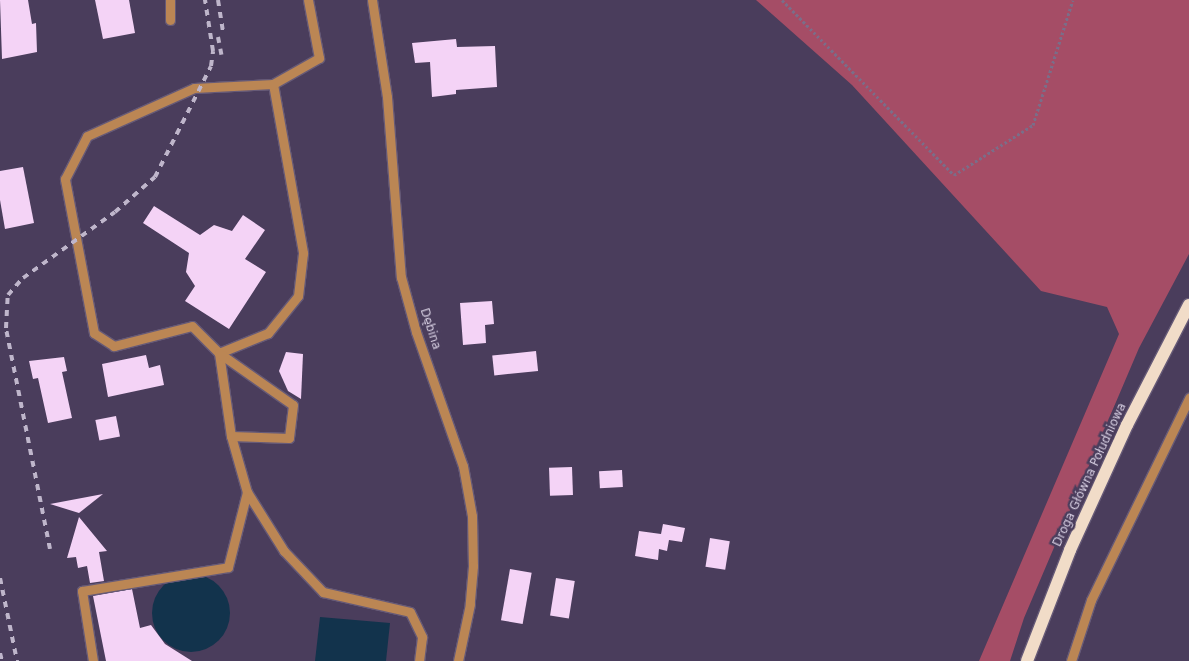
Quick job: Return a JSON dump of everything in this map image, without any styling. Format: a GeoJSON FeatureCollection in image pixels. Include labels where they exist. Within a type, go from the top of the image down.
{"type":"FeatureCollection","features":[{"type":"Feature","properties":{"kind":"main road","name":"Droga Główna Południowa"},"geometry":{"type":"LineString","coordinates":[[1027,661],[1070,550],[1123,434],[1189,305]]}},
{"type":"Feature","properties":{"kind":"street"},"geometry":{"type":"LineString","coordinates":[[170,0],[170,20]]}},
{"type":"Feature","properties":{"kind":"street"},"geometry":{"type":"LineString","coordinates":[[231,436],[289,438],[293,405],[219,353],[192,326],[114,346],[94,333],[65,179],[87,136],[194,88],[273,84],[319,58],[308,0]]}},
{"type":"Feature","properties":{"kind":"street","name":"Dębina"},"geometry":{"type":"LineString","coordinates":[[372,0],[387,98],[401,277],[416,332],[463,466],[472,516],[473,566],[470,604],[458,661]]}},
{"type":"Feature","properties":{"kind":"street"},"geometry":{"type":"LineString","coordinates":[[219,353],[268,334],[298,296],[303,253],[273,84]]}},
{"type":"Feature","properties":{"kind":"street"},"geometry":{"type":"LineString","coordinates":[[219,353],[231,436],[247,492],[284,551],[323,592],[410,612],[422,638],[419,661]]}},
{"type":"Feature","properties":{"kind":"street"},"geometry":{"type":"LineString","coordinates":[[1070,661],[1091,600],[1189,398]]}},
{"type":"Feature","properties":{"kind":"street"},"geometry":{"type":"LineString","coordinates":[[93,661],[82,591],[228,567],[247,492]]}},
{"type":"Feature","properties":{"kind":"path"},"geometry":{"type":"LineString","coordinates":[[782,0],[954,175],[1033,125],[1073,0]]}},
{"type":"Feature","properties":{"kind":"shaded area"},"geometry":{"type":"Polygon","coordinates":[[[756,0],[1189,0],[1189,254],[1139,348],[1024,618],[1010,661],[979,661],[1119,334],[1107,307],[1041,291],[852,85],[756,0]]]}},
{"type":"Feature","properties":{"kind":"water"},"geometry":{"type":"Polygon","coordinates":[[[191,574],[206,577],[218,586],[227,598],[230,613],[227,628],[218,640],[206,649],[191,652],[176,649],[164,640],[155,628],[152,613],[155,598],[164,586],[176,577],[191,574]]]}},
{"type":"Feature","properties":{"kind":"water"},"geometry":{"type":"Polygon","coordinates":[[[320,617],[390,623],[386,661],[315,661],[320,617]]]}},
{"type":"Feature","properties":{"kind":"building"},"geometry":{"type":"Polygon","coordinates":[[[0,0],[28,0],[32,24],[36,23],[37,52],[2,59],[0,0]]]}},
{"type":"Feature","properties":{"kind":"building"},"geometry":{"type":"Polygon","coordinates":[[[95,0],[129,0],[135,33],[103,39],[95,0]]]}},
{"type":"Feature","properties":{"kind":"building"},"geometry":{"type":"Polygon","coordinates":[[[456,39],[457,47],[495,46],[497,87],[456,90],[456,94],[432,97],[430,62],[415,63],[412,43],[456,39]]]}},
{"type":"Feature","properties":{"kind":"building"},"geometry":{"type":"Polygon","coordinates":[[[23,167],[34,223],[5,229],[0,200],[0,171],[23,167]]]}},
{"type":"Feature","properties":{"kind":"building"},"geometry":{"type":"Polygon","coordinates":[[[154,206],[200,235],[214,225],[232,231],[243,215],[265,230],[245,259],[266,272],[229,329],[185,301],[195,286],[186,272],[189,253],[143,223],[154,206]]]}},
{"type":"Feature","properties":{"kind":"building"},"geometry":{"type":"Polygon","coordinates":[[[492,301],[494,324],[485,325],[486,343],[463,345],[460,303],[492,301]]]}},
{"type":"Feature","properties":{"kind":"building"},"geometry":{"type":"Polygon","coordinates":[[[536,351],[538,371],[494,375],[492,356],[536,351]]]}},
{"type":"Feature","properties":{"kind":"building"},"geometry":{"type":"Polygon","coordinates":[[[286,352],[303,354],[301,399],[288,391],[279,371],[286,352]]]}},
{"type":"Feature","properties":{"kind":"building"},"geometry":{"type":"Polygon","coordinates":[[[146,355],[149,368],[160,365],[164,385],[108,397],[102,364],[146,355]]]}},
{"type":"Feature","properties":{"kind":"building"},"geometry":{"type":"Polygon","coordinates":[[[64,357],[67,371],[62,372],[72,418],[48,423],[38,378],[33,379],[29,361],[64,357]]]}},
{"type":"Feature","properties":{"kind":"building"},"geometry":{"type":"Polygon","coordinates":[[[116,416],[120,437],[99,441],[95,420],[116,416]]]}},
{"type":"Feature","properties":{"kind":"building"},"geometry":{"type":"Polygon","coordinates":[[[572,467],[573,495],[550,496],[549,468],[572,467]]]}},
{"type":"Feature","properties":{"kind":"building"},"geometry":{"type":"Polygon","coordinates":[[[622,470],[623,487],[600,488],[599,471],[622,470]]]}},
{"type":"Feature","properties":{"kind":"building"},"geometry":{"type":"Polygon","coordinates":[[[103,494],[79,513],[50,504],[103,494]]]}},
{"type":"Feature","properties":{"kind":"building"},"geometry":{"type":"Polygon","coordinates":[[[79,517],[107,551],[99,552],[104,581],[90,583],[87,566],[78,568],[76,557],[67,558],[79,517]]]}},
{"type":"Feature","properties":{"kind":"building"},"geometry":{"type":"Polygon","coordinates":[[[663,524],[685,528],[682,542],[669,540],[667,551],[659,549],[658,560],[635,556],[639,531],[661,534],[663,524]]]}},
{"type":"Feature","properties":{"kind":"building"},"geometry":{"type":"Polygon","coordinates":[[[710,538],[730,541],[725,570],[705,567],[710,538]]]}},
{"type":"Feature","properties":{"kind":"building"},"geometry":{"type":"Polygon","coordinates":[[[510,569],[532,573],[523,624],[501,620],[510,569]]]}},
{"type":"Feature","properties":{"kind":"building"},"geometry":{"type":"Polygon","coordinates":[[[556,578],[575,581],[569,619],[550,616],[556,578]]]}},
{"type":"Feature","properties":{"kind":"building"},"geometry":{"type":"Polygon","coordinates":[[[132,589],[140,628],[151,625],[165,644],[192,661],[106,661],[93,596],[132,589]]]}},
{"type":"Feature","properties":{"kind":"railway"},"geometry":{"type":"LineString","coordinates":[[50,549],[6,328],[8,295],[23,278],[115,212],[155,177],[211,66],[213,51],[205,0]]}},
{"type":"Feature","properties":{"kind":"railway"},"geometry":{"type":"LineString","coordinates":[[218,0],[223,32]]}},
{"type":"Feature","properties":{"kind":"railway"},"geometry":{"type":"LineString","coordinates":[[218,37],[222,57]]}},
{"type":"Feature","properties":{"kind":"railway"},"geometry":{"type":"LineString","coordinates":[[0,578],[17,661]]}},
{"type":"Feature","properties":{"kind":"railway"},"geometry":{"type":"LineString","coordinates":[[0,653],[2,661]]}}]}
